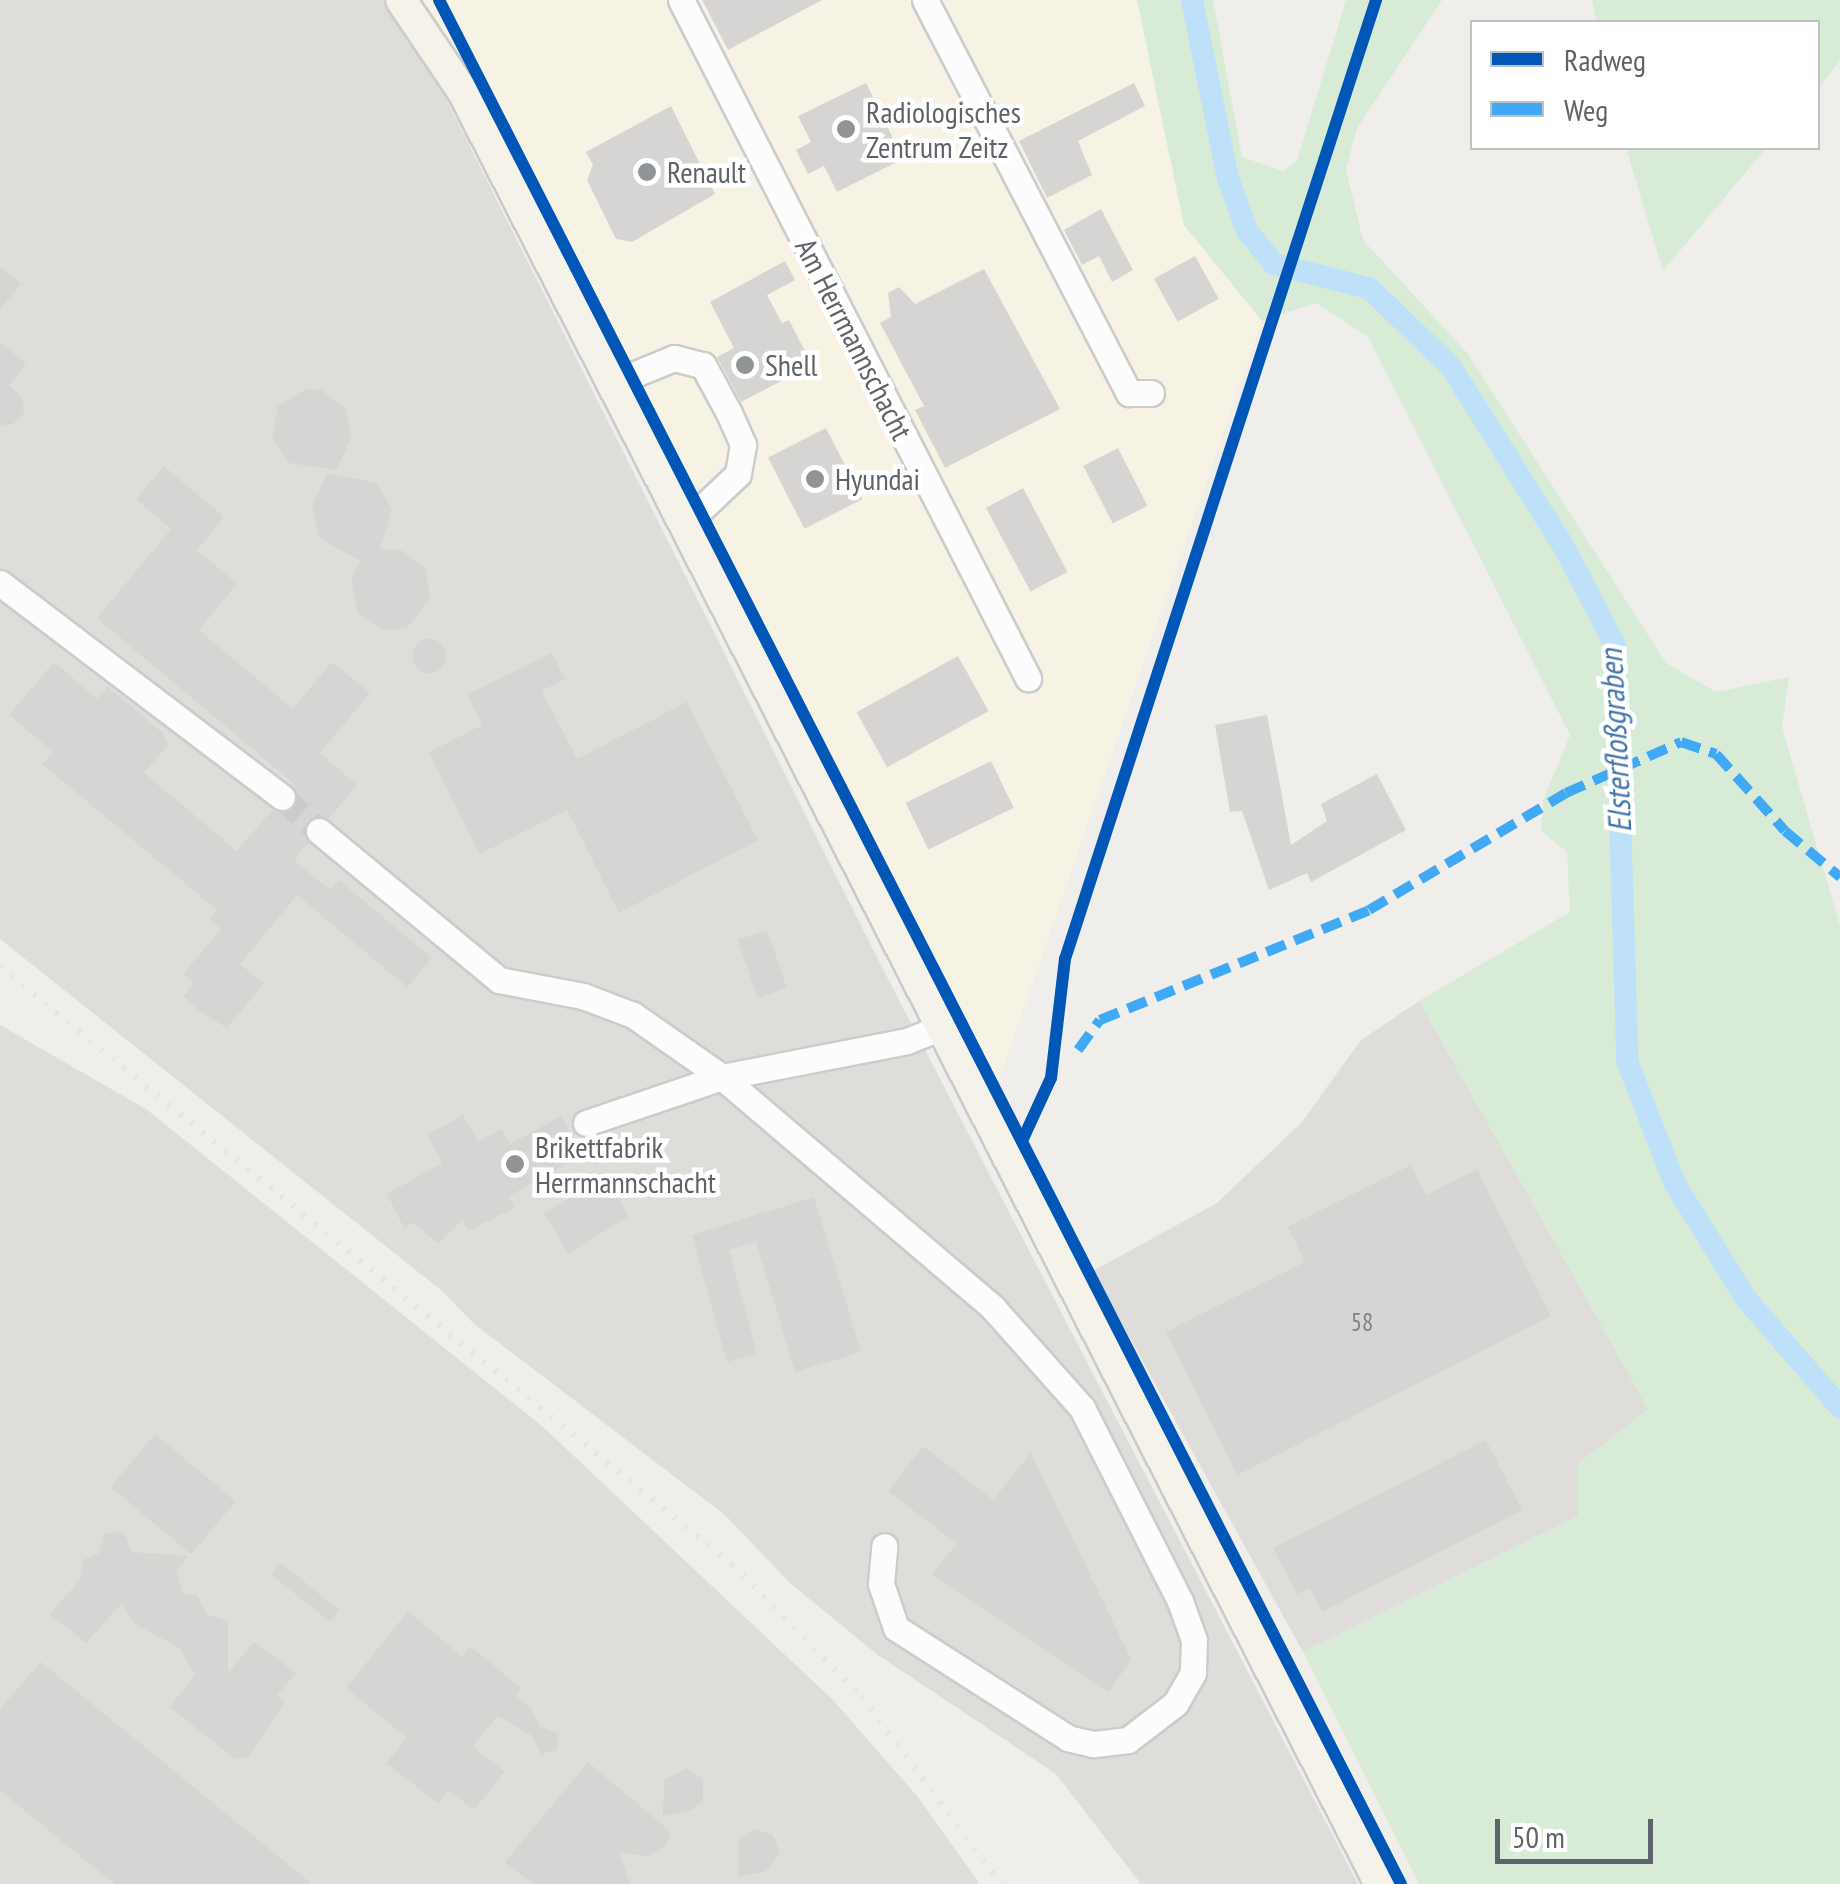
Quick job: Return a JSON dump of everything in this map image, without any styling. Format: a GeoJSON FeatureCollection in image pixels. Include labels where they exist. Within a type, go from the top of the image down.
{"type":"FeatureCollection","features":[{"type":"Feature","properties":{"kind":"main road"},"geometry":{"type":"LineString","coordinates":[[401,0],[463,92],[1380,1884]]}},
{"type":"Feature","properties":{"kind":"street","name":"Am Herrmannschacht"},"geometry":{"type":"LineString","coordinates":[[681,0],[1028,678]]}},
{"type":"Feature","properties":{"kind":"street"},"geometry":{"type":"LineString","coordinates":[[925,0],[1129,393],[1152,394]]}},
{"type":"Feature","properties":{"kind":"street"},"geometry":{"type":"LineString","coordinates":[[613,383],[674,358],[703,366],[743,446],[738,474],[684,524]]}},
{"type":"Feature","properties":{"kind":"street"},"geometry":{"type":"LineString","coordinates":[[0,583],[282,798]]}},
{"type":"Feature","properties":{"kind":"street"},"geometry":{"type":"LineString","coordinates":[[319,830],[499,980],[583,996],[633,1015],[722,1077],[994,1308],[1082,1408],[1180,1602],[1194,1640],[1193,1672],[1176,1703],[1128,1740],[1093,1744],[1068,1738],[896,1628],[880,1584],[884,1546]]}},
{"type":"Feature","properties":{"kind":"street"},"geometry":{"type":"LineString","coordinates":[[586,1123],[722,1077],[907,1041],[941,1028]]}},
{"type":"Feature","properties":{"kind":"shaded area"},"geometry":{"type":"Polygon","coordinates":[[[0,0],[383,0],[420,47],[885,973],[1358,1884],[1141,1884],[1056,1774],[878,1655],[791,1584],[725,1515],[473,1323],[442,1291],[0,939],[0,0]]]}},
{"type":"Feature","properties":{"kind":"shaded area"},"geometry":{"type":"Polygon","coordinates":[[[421,0],[1137,0],[1184,225],[1262,321],[994,1094],[503,138],[421,0]]]}},
{"type":"Feature","properties":{"kind":"shaded area"},"geometry":{"type":"Polygon","coordinates":[[[1419,1001],[1649,1409],[1578,1464],[1578,1516],[1303,1652],[1093,1271],[1217,1203],[1302,1122],[1360,1041],[1419,1001]]]}},
{"type":"Feature","properties":{"kind":"shaded area"},"geometry":{"type":"Polygon","coordinates":[[[0,1025],[146,1109],[542,1426],[833,1700],[917,1796],[980,1884],[0,1884],[0,1025]]]}},
{"type":"Feature","properties":{"kind":"green space"},"geometry":{"type":"Polygon","coordinates":[[[1137,0],[1213,0],[1242,157],[1283,171],[1297,161],[1346,0],[1442,0],[1357,128],[1346,170],[1363,240],[1468,354],[1666,663],[1716,692],[1789,677],[1782,727],[1840,926],[1840,1884],[1419,1884],[1303,1652],[1578,1516],[1578,1464],[1648,1409],[1419,1001],[1570,912],[1567,852],[1541,831],[1543,801],[1570,735],[1368,337],[1316,303],[1262,321],[1184,225],[1137,0]]]}},
{"type":"Feature","properties":{"kind":"green space"},"geometry":{"type":"Polygon","coordinates":[[[1592,0],[1840,0],[1840,61],[1820,86],[1820,20],[1597,20],[1592,0]]]}},
{"type":"Feature","properties":{"kind":"green space"},"geometry":{"type":"Polygon","coordinates":[[[1627,150],[1764,150],[1663,271],[1627,150]]]}},
{"type":"Feature","properties":{"kind":"building"},"geometry":{"type":"Polygon","coordinates":[[[702,0],[822,0],[728,50],[702,0]]]}},
{"type":"Feature","properties":{"kind":"building","name":"Radiologisches Zentrum Zeitz"},"geometry":{"type":"Polygon","coordinates":[[[866,83],[903,159],[837,192],[824,166],[808,174],[796,150],[811,142],[798,116],[866,83]]]}},
{"type":"Feature","properties":{"kind":"building"},"geometry":{"type":"Polygon","coordinates":[[[1134,83],[1145,106],[1078,141],[1092,175],[1047,198],[1019,141],[1134,83]]]}},
{"type":"Feature","properties":{"kind":"building","name":"Renault"},"geometry":{"type":"Polygon","coordinates":[[[671,106],[715,194],[632,242],[616,239],[587,180],[593,165],[586,152],[671,106]]]}},
{"type":"Feature","properties":{"kind":"building"},"geometry":{"type":"Polygon","coordinates":[[[1101,209],[1133,270],[1112,282],[1099,256],[1082,265],[1064,230],[1101,209]]]}},
{"type":"Feature","properties":{"kind":"building"},"geometry":{"type":"Polygon","coordinates":[[[1195,256],[1219,299],[1178,322],[1154,279],[1195,256]]]}},
{"type":"Feature","properties":{"kind":"building"},"geometry":{"type":"Polygon","coordinates":[[[785,261],[795,280],[767,295],[782,323],[789,320],[812,365],[741,402],[717,357],[734,348],[710,302],[785,261]]]}},
{"type":"Feature","properties":{"kind":"building"},"geometry":{"type":"Polygon","coordinates":[[[0,266],[21,284],[0,309],[0,266]]]}},
{"type":"Feature","properties":{"kind":"building"},"geometry":{"type":"Polygon","coordinates":[[[984,269],[1060,409],[945,468],[915,410],[924,406],[880,323],[891,317],[888,293],[899,287],[915,304],[984,269]]]}},
{"type":"Feature","properties":{"kind":"building"},"geometry":{"type":"Polygon","coordinates":[[[0,342],[26,364],[9,385],[23,398],[24,413],[13,424],[0,425],[0,342]]]}},
{"type":"Feature","properties":{"kind":"building"},"geometry":{"type":"Polygon","coordinates":[[[306,389],[322,390],[346,409],[351,439],[336,470],[289,463],[272,438],[278,406],[306,389]]]}},
{"type":"Feature","properties":{"kind":"building","name":"Hyundai"},"geometry":{"type":"Polygon","coordinates":[[[826,428],[862,499],[804,529],[768,458],[826,428]]]}},
{"type":"Feature","properties":{"kind":"building"},"geometry":{"type":"Polygon","coordinates":[[[1118,448],[1148,506],[1113,524],[1083,466],[1118,448]]]}},
{"type":"Feature","properties":{"kind":"building"},"geometry":{"type":"Polygon","coordinates":[[[164,466],[224,517],[197,550],[237,584],[199,630],[293,709],[332,662],[370,693],[320,753],[357,785],[329,818],[307,820],[308,843],[294,860],[330,890],[339,880],[432,958],[407,987],[297,895],[240,964],[264,984],[227,1028],[201,1012],[183,996],[194,983],[183,974],[221,929],[209,919],[217,910],[42,764],[53,752],[9,715],[54,662],[97,699],[108,687],[164,734],[168,745],[144,773],[237,851],[272,810],[295,806],[294,784],[97,618],[171,529],[136,499],[164,466]]]}},
{"type":"Feature","properties":{"kind":"building"},"geometry":{"type":"Polygon","coordinates":[[[327,473],[377,483],[392,509],[380,549],[401,550],[426,569],[430,599],[406,629],[383,629],[358,613],[351,581],[360,561],[319,538],[312,507],[327,473]]]}},
{"type":"Feature","properties":{"kind":"building"},"geometry":{"type":"Polygon","coordinates":[[[1023,488],[1068,572],[1031,592],[986,508],[1023,488]]]}},
{"type":"Feature","properties":{"kind":"building"},"geometry":{"type":"Polygon","coordinates":[[[429,639],[441,644],[446,656],[441,668],[429,673],[417,668],[412,656],[417,644],[429,639]]]}},
{"type":"Feature","properties":{"kind":"building"},"geometry":{"type":"Polygon","coordinates":[[[552,653],[565,679],[542,691],[577,759],[687,702],[758,840],[619,913],[567,810],[480,854],[429,752],[482,725],[467,695],[552,653]]]}},
{"type":"Feature","properties":{"kind":"building"},"geometry":{"type":"Polygon","coordinates":[[[958,656],[989,711],[887,767],[857,712],[958,656]]]}},
{"type":"Feature","properties":{"kind":"building"},"geometry":{"type":"Polygon","coordinates":[[[1267,715],[1291,845],[1327,821],[1321,804],[1377,774],[1406,830],[1311,882],[1307,873],[1269,890],[1242,811],[1230,812],[1215,725],[1267,715]]]}},
{"type":"Feature","properties":{"kind":"building"},"geometry":{"type":"Polygon","coordinates":[[[991,761],[1014,808],[928,849],[906,803],[991,761]]]}},
{"type":"Feature","properties":{"kind":"building"},"geometry":{"type":"Polygon","coordinates":[[[767,930],[787,988],[758,998],[738,940],[767,930]]]}},
{"type":"Feature","properties":{"kind":"building"},"geometry":{"type":"Polygon","coordinates":[[[463,1115],[478,1142],[502,1129],[510,1144],[561,1116],[582,1155],[509,1196],[514,1208],[468,1231],[462,1220],[438,1243],[413,1223],[404,1228],[387,1194],[442,1163],[427,1135],[463,1115]]]}},
{"type":"Feature","properties":{"kind":"building"},"geometry":{"type":"Polygon","coordinates":[[[1411,1165],[1426,1195],[1477,1169],[1551,1316],[1237,1475],[1166,1332],[1305,1262],[1288,1227],[1411,1165]]]}},
{"type":"Feature","properties":{"kind":"building"},"geometry":{"type":"Polygon","coordinates":[[[604,1176],[629,1216],[569,1253],[544,1214],[604,1176]]]}},
{"type":"Feature","properties":{"kind":"building"},"geometry":{"type":"Polygon","coordinates":[[[814,1197],[861,1352],[795,1372],[756,1242],[729,1250],[757,1354],[727,1362],[692,1235],[814,1197]]]}},
{"type":"Feature","properties":{"kind":"building"},"geometry":{"type":"Polygon","coordinates":[[[155,1434],[235,1501],[191,1554],[111,1487],[155,1434]]]}},
{"type":"Feature","properties":{"kind":"building"},"geometry":{"type":"Polygon","coordinates":[[[1486,1440],[1522,1510],[1322,1612],[1310,1588],[1297,1594],[1273,1548],[1486,1440]]]}},
{"type":"Feature","properties":{"kind":"building"},"geometry":{"type":"Polygon","coordinates":[[[923,1446],[993,1500],[1031,1453],[1131,1659],[1109,1692],[932,1574],[957,1544],[888,1491],[923,1446]]]}},
{"type":"Feature","properties":{"kind":"building"},"geometry":{"type":"Polygon","coordinates":[[[104,1534],[125,1534],[131,1552],[189,1556],[176,1571],[183,1594],[197,1595],[207,1614],[228,1622],[228,1673],[254,1642],[296,1673],[277,1695],[285,1701],[249,1757],[235,1759],[170,1707],[195,1674],[179,1648],[135,1624],[122,1603],[86,1643],[50,1614],[80,1580],[83,1560],[99,1554],[104,1534]]]}},
{"type":"Feature","properties":{"kind":"building"},"geometry":{"type":"Polygon","coordinates":[[[281,1563],[339,1610],[330,1622],[272,1575],[281,1563]]]}},
{"type":"Feature","properties":{"kind":"building"},"geometry":{"type":"Polygon","coordinates":[[[408,1611],[462,1657],[470,1646],[522,1689],[516,1696],[532,1709],[539,1726],[559,1734],[557,1750],[542,1754],[531,1735],[498,1716],[472,1746],[505,1772],[474,1810],[449,1790],[438,1803],[386,1763],[407,1738],[346,1688],[408,1611]]]}},
{"type":"Feature","properties":{"kind":"building"},"geometry":{"type":"Polygon","coordinates":[[[41,1662],[312,1884],[114,1884],[0,1790],[0,1709],[41,1662]]]}},
{"type":"Feature","properties":{"kind":"building"},"geometry":{"type":"Polygon","coordinates":[[[588,1762],[670,1831],[667,1844],[648,1856],[619,1852],[630,1884],[533,1884],[505,1862],[588,1762]]]}},
{"type":"Feature","properties":{"kind":"building"},"geometry":{"type":"Polygon","coordinates":[[[687,1768],[703,1779],[703,1800],[692,1810],[663,1816],[664,1780],[687,1768]]]}},
{"type":"Feature","properties":{"kind":"building"},"geometry":{"type":"Polygon","coordinates":[[[754,1829],[773,1835],[780,1854],[766,1871],[738,1877],[738,1841],[754,1829]]]}},
{"type":"Feature","properties":{"kind":"waterway","name":"Elsterfloßgraben"},"geometry":{"type":"LineString","coordinates":[[1192,0],[1228,178],[1247,231],[1274,264],[1369,288],[1451,367],[1564,547],[1615,645],[1627,1061],[1675,1184],[1747,1300],[1840,1407]]}},
{"type":"Feature","properties":{"kind":"tunnel"},"geometry":{"type":"LineString","coordinates":[[282,797],[319,831]]}},
{"type":"Feature","properties":{"kind":"railway"},"geometry":{"type":"LineString","coordinates":[[0,967],[733,1565],[862,1697],[1001,1884]]}},
{"type":"Feature","properties":{"kind":"marked path"},"geometry":{"type":"LineString","coordinates":[[1078,1050],[1100,1020],[1369,910],[1566,793],[1681,742],[1716,754],[1785,831],[1840,877]]}},
{"type":"Feature","properties":{"kind":"cycle path"},"geometry":{"type":"LineString","coordinates":[[439,0],[1401,1884]]}},
{"type":"Feature","properties":{"kind":"cycle path"},"geometry":{"type":"LineString","coordinates":[[1022,1141],[1051,1078],[1065,959],[1376,0]]}},
{"type":"Feature","properties":{"kind":"place","name":"Radiologisches Zentrum Zeitz"},"geometry":{"type":"Point","coordinates":[846,129]}},
{"type":"Feature","properties":{"kind":"place","name":"Renault"},"geometry":{"type":"Point","coordinates":[647,172]}},
{"type":"Feature","properties":{"kind":"place","name":"Shell"},"geometry":{"type":"Point","coordinates":[745,365]}},
{"type":"Feature","properties":{"kind":"place","name":"Hyundai"},"geometry":{"type":"Point","coordinates":[815,479]}},
{"type":"Feature","properties":{"kind":"place","name":"Brikettfabrik Herrmannschacht"},"geometry":{"type":"Point","coordinates":[515,1164]}}]}
